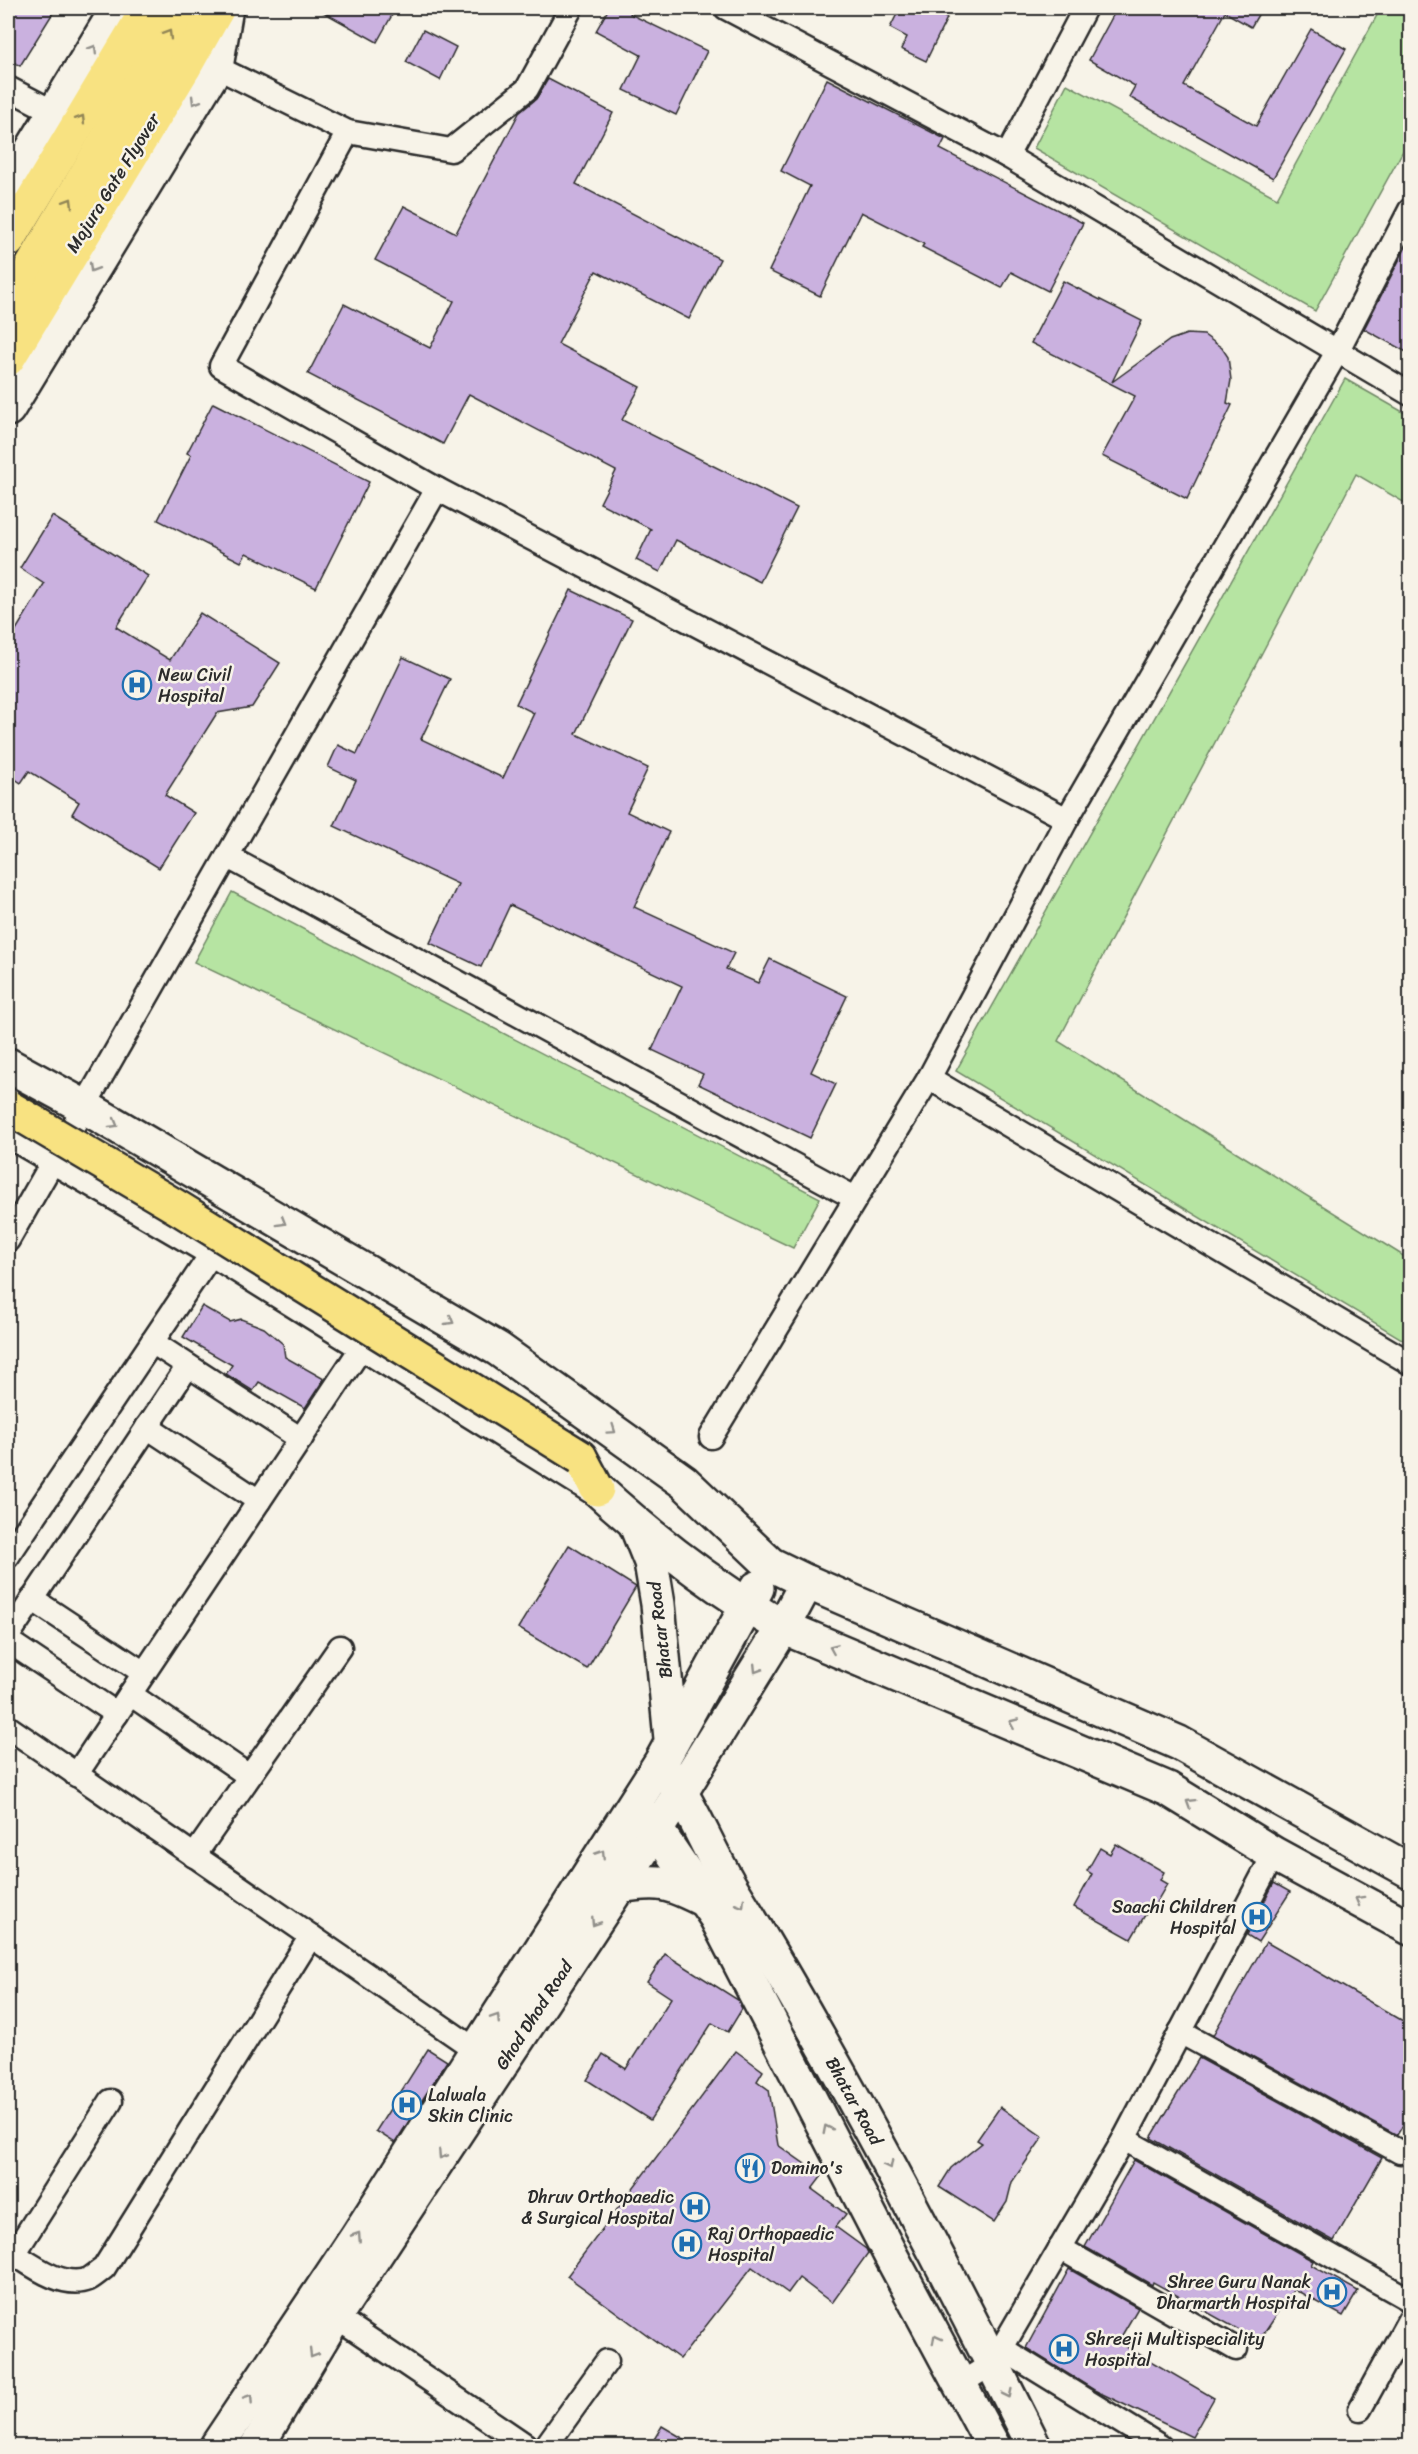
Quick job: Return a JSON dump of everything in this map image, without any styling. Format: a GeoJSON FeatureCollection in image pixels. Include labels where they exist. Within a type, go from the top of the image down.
{"type":"FeatureCollection","features":[{"type":"Feature","properties":{"kind":"highway"},"geometry":{"type":"LineString","coordinates":[[8,241],[148,8]]}},
{"type":"Feature","properties":{"kind":"highway","name":"Majura Gate Flyover"},"geometry":{"type":"LineString","coordinates":[[8,307],[184,8]]}},
{"type":"Feature","properties":{"kind":"highway","name":"Majura Gate Flyover"},"geometry":{"type":"LineString","coordinates":[[8,359],[218,8]]}},
{"type":"Feature","properties":{"kind":"highway"},"geometry":{"type":"LineString","coordinates":[[8,1107],[180,1209],[580,1457],[597,1489]]}},
{"type":"Feature","properties":{"kind":"street"},"geometry":{"type":"LineString","coordinates":[[8,189],[118,8]]}},
{"type":"Feature","properties":{"kind":"street"},"geometry":{"type":"LineString","coordinates":[[8,409],[216,67],[226,8]]}},
{"type":"Feature","properties":{"kind":"street"},"geometry":{"type":"LineString","coordinates":[[216,67],[348,132],[451,150],[526,89],[571,8]]}},
{"type":"Feature","properties":{"kind":"street"},"geometry":{"type":"LineString","coordinates":[[726,8],[1007,156],[1410,394]]}},
{"type":"Feature","properties":{"kind":"street"},"geometry":{"type":"LineString","coordinates":[[1007,156],[1085,8]]}},
{"type":"Feature","properties":{"kind":"street"},"geometry":{"type":"LineString","coordinates":[[8,88],[54,112]]}},
{"type":"Feature","properties":{"kind":"street"},"geometry":{"type":"LineString","coordinates":[[348,132],[220,366],[437,489],[1067,819]]}},
{"type":"Feature","properties":{"kind":"street"},"geometry":{"type":"LineString","coordinates":[[711,1437],[929,1078],[1067,819],[1337,352],[1410,210]]}},
{"type":"Feature","properties":{"kind":"street"},"geometry":{"type":"LineString","coordinates":[[8,1240],[437,489]]}},
{"type":"Feature","properties":{"kind":"street"},"geometry":{"type":"LineString","coordinates":[[228,857],[855,1198]]}},
{"type":"Feature","properties":{"kind":"street"},"geometry":{"type":"LineString","coordinates":[[8,1065],[85,1107],[498,1349],[684,1482],[770,1564],[1179,1743],[1410,1871]]}},
{"type":"Feature","properties":{"kind":"street"},"geometry":{"type":"LineString","coordinates":[[929,1078],[1410,1363]]}},
{"type":"Feature","properties":{"kind":"street"},"geometry":{"type":"LineString","coordinates":[[8,1130],[214,1250],[597,1489],[636,1525],[747,1606],[783,1627],[1168,1789],[1274,1854],[1410,1928]]}},
{"type":"Feature","properties":{"kind":"street"},"geometry":{"type":"LineString","coordinates":[[8,1556],[214,1250]]}},
{"type":"Feature","properties":{"kind":"street"},"geometry":{"type":"LineString","coordinates":[[152,1342],[301,1439]]}},
{"type":"Feature","properties":{"kind":"street"},"geometry":{"type":"LineString","coordinates":[[76,1775],[364,1344]]}},
{"type":"Feature","properties":{"kind":"street"},"geometry":{"type":"LineString","coordinates":[[8,1636],[188,1365]]}},
{"type":"Feature","properties":{"kind":"street"},"geometry":{"type":"LineString","coordinates":[[147,1427],[259,1502]]}},
{"type":"Feature","properties":{"kind":"street","name":"Bhatar Road"},"geometry":{"type":"LineString","coordinates":[[636,1525],[651,1562],[666,1750],[681,1792],[720,1870],[763,1940],[997,2356],[1034,2446]]}},
{"type":"Feature","properties":{"kind":"street"},"geometry":{"type":"LineString","coordinates":[[217,2446],[357,2237],[633,1803],[666,1750],[770,1564]]}},
{"type":"Feature","properties":{"kind":"street","name":"Ghod Dhod Road"},"geometry":{"type":"LineString","coordinates":[[257,2446],[335,2316],[681,1792],[783,1627],[807,1582]]}},
{"type":"Feature","properties":{"kind":"street"},"geometry":{"type":"LineString","coordinates":[[32,1599],[144,1673]]}},
{"type":"Feature","properties":{"kind":"street"},"geometry":{"type":"LineString","coordinates":[[8,1641],[117,1714]]}},
{"type":"Feature","properties":{"kind":"street"},"geometry":{"type":"LineString","coordinates":[[194,1856],[340,1647]]}},
{"type":"Feature","properties":{"kind":"street"},"geometry":{"type":"LineString","coordinates":[[940,1693],[960,1648]]}},
{"type":"Feature","properties":{"kind":"street"},"geometry":{"type":"LineString","coordinates":[[130,1694],[249,1776]]}},
{"type":"Feature","properties":{"kind":"street"},"geometry":{"type":"LineString","coordinates":[[720,1870],[707,1808],[707,1793],[712,1756],[722,1724]]}},
{"type":"Feature","properties":{"kind":"street"},"geometry":{"type":"LineString","coordinates":[[8,1727],[476,2050]]}},
{"type":"Feature","properties":{"kind":"street"},"geometry":{"type":"LineString","coordinates":[[633,1803],[656,1829],[706,1901],[993,2446]]}},
{"type":"Feature","properties":{"kind":"street"},"geometry":{"type":"LineString","coordinates":[[960,2384],[997,2356],[1124,2139],[1274,1854]]}},
{"type":"Feature","properties":{"kind":"street"},"geometry":{"type":"LineString","coordinates":[[619,1886],[661,1881],[679,1887],[706,1901]]}},
{"type":"Feature","properties":{"kind":"street"},"geometry":{"type":"LineString","coordinates":[[111,2101],[11,2252],[48,2274],[69,2281],[88,2279],[104,2268],[311,1936]]}},
{"type":"Feature","properties":{"kind":"street"},"geometry":{"type":"LineString","coordinates":[[1180,2032],[1400,2152]]}},
{"type":"Feature","properties":{"kind":"street"},"geometry":{"type":"LineString","coordinates":[[1124,2139],[1410,2300]]}},
{"type":"Feature","properties":{"kind":"street"},"geometry":{"type":"LineString","coordinates":[[1060,2248],[1236,2349]]}},
{"type":"Feature","properties":{"kind":"street"},"geometry":{"type":"LineString","coordinates":[[335,2316],[527,2446]]}},
{"type":"Feature","properties":{"kind":"street"},"geometry":{"type":"LineString","coordinates":[[1360,2409],[1410,2318]]}},
{"type":"Feature","properties":{"kind":"street"},"geometry":{"type":"LineString","coordinates":[[997,2356],[1160,2446]]}},
{"type":"Feature","properties":{"kind":"street"},"geometry":{"type":"LineString","coordinates":[[546,2446],[607,2361]]}},
{"type":"Feature","properties":{"kind":"green space"},"geometry":{"type":"Polygon","coordinates":[[[1381,8],[1410,8],[1410,138],[1315,311],[1034,148],[1067,84],[1277,198],[1381,8]]]}},
{"type":"Feature","properties":{"kind":"green space"},"geometry":{"type":"Polygon","coordinates":[[[1345,379],[1410,416],[1410,506],[1356,474],[1058,1041],[1410,1260],[1410,1344],[956,1071],[1345,379]]]}},
{"type":"Feature","properties":{"kind":"green space"},"geometry":{"type":"Polygon","coordinates":[[[232,892],[820,1198],[793,1248],[194,962],[232,892]]]}},
{"type":"Feature","properties":{"kind":"building"},"geometry":{"type":"Polygon","coordinates":[[[16,8],[56,8],[20,66],[8,59],[8,22],[16,8]]]}},
{"type":"Feature","properties":{"kind":"building"},"geometry":{"type":"Polygon","coordinates":[[[316,8],[396,8],[377,42],[316,8]]]}},
{"type":"Feature","properties":{"kind":"building"},"geometry":{"type":"Polygon","coordinates":[[[609,8],[634,8],[630,14],[707,51],[676,115],[624,90],[641,55],[596,31],[609,8]]]}},
{"type":"Feature","properties":{"kind":"building"},"geometry":{"type":"Polygon","coordinates":[[[900,8],[926,8],[947,18],[926,61],[901,49],[907,37],[890,28],[900,8]]]}},
{"type":"Feature","properties":{"kind":"building"},"geometry":{"type":"Polygon","coordinates":[[[1117,8],[1262,8],[1251,27],[1225,12],[1184,86],[1256,126],[1311,29],[1346,49],[1273,178],[1129,97],[1135,86],[1089,60],[1117,8]]]}},
{"type":"Feature","properties":{"kind":"building"},"geometry":{"type":"Polygon","coordinates":[[[423,30],[456,47],[440,80],[406,62],[423,30]]]}},
{"type":"Feature","properties":{"kind":"building"},"geometry":{"type":"Polygon","coordinates":[[[548,79],[613,113],[576,184],[720,259],[689,319],[596,271],[558,344],[640,387],[622,420],[797,508],[760,582],[676,540],[660,572],[636,560],[651,529],[600,503],[616,471],[469,394],[443,444],[308,374],[344,304],[430,348],[454,301],[375,260],[404,206],[456,233],[519,113],[536,99],[548,79]]]}},
{"type":"Feature","properties":{"kind":"building"},"geometry":{"type":"Polygon","coordinates":[[[827,79],[945,139],[940,149],[1083,223],[1048,291],[1011,272],[1002,288],[922,247],[924,244],[861,212],[820,296],[769,271],[810,186],[781,171],[827,79]]]}},
{"type":"Feature","properties":{"kind":"building"},"geometry":{"type":"Polygon","coordinates":[[[1410,239],[1410,354],[1364,329],[1410,239]]]}},
{"type":"Feature","properties":{"kind":"building"},"geometry":{"type":"Polygon","coordinates":[[[1063,281],[1142,321],[1112,382],[1170,340],[1187,334],[1204,335],[1222,348],[1228,357],[1231,380],[1227,403],[1232,405],[1187,499],[1102,456],[1135,396],[1031,343],[1063,281]]]}},
{"type":"Feature","properties":{"kind":"building"},"geometry":{"type":"Polygon","coordinates":[[[213,403],[369,482],[316,588],[246,553],[241,562],[158,520],[191,455],[187,453],[213,403]]]}},
{"type":"Feature","properties":{"kind":"building","name":"New Civil Hospital"},"geometry":{"type":"Polygon","coordinates":[[[52,516],[148,576],[116,627],[170,660],[200,613],[280,663],[252,707],[217,713],[165,795],[194,813],[159,868],[72,814],[79,802],[29,771],[21,783],[8,774],[8,643],[44,584],[20,568],[52,516]]]}},
{"type":"Feature","properties":{"kind":"building"},"geometry":{"type":"Polygon","coordinates":[[[571,590],[632,619],[576,734],[648,768],[627,812],[669,832],[634,907],[734,953],[726,969],[758,983],[770,959],[847,996],[811,1072],[836,1084],[810,1138],[698,1084],[703,1074],[652,1050],[682,986],[510,905],[481,967],[430,943],[458,884],[334,826],[356,780],[328,767],[338,745],[357,754],[403,657],[450,679],[421,739],[503,778],[534,713],[516,704],[571,590]]]}},
{"type":"Feature","properties":{"kind":"building"},"geometry":{"type":"Polygon","coordinates":[[[202,1306],[230,1322],[241,1319],[264,1328],[283,1344],[285,1357],[324,1379],[305,1408],[259,1382],[253,1391],[226,1374],[232,1365],[183,1337],[202,1306]]]}},
{"type":"Feature","properties":{"kind":"building"},"geometry":{"type":"Polygon","coordinates":[[[569,1545],[636,1587],[587,1669],[518,1628],[569,1545]]]}},
{"type":"Feature","properties":{"kind":"building"},"geometry":{"type":"Polygon","coordinates":[[[1116,1844],[1164,1872],[1160,1880],[1167,1884],[1152,1910],[1149,1908],[1131,1939],[1074,1907],[1092,1874],[1087,1871],[1100,1848],[1110,1854],[1116,1844]]]}},
{"type":"Feature","properties":{"kind":"building"},"geometry":{"type":"Polygon","coordinates":[[[1274,1883],[1290,1892],[1258,1942],[1247,1935],[1274,1883]]]}},
{"type":"Feature","properties":{"kind":"building"},"geometry":{"type":"Polygon","coordinates":[[[1266,1942],[1410,2025],[1410,2114],[1397,2135],[1213,2035],[1266,1942]]]}},
{"type":"Feature","properties":{"kind":"building"},"geometry":{"type":"Polygon","coordinates":[[[665,1954],[738,2000],[742,2009],[728,2032],[712,2023],[650,2120],[587,2080],[603,2054],[626,2069],[671,1998],[647,1982],[665,1954]]]}},
{"type":"Feature","properties":{"kind":"building"},"geometry":{"type":"Polygon","coordinates":[[[428,2049],[447,2061],[395,2143],[376,2131],[428,2049]]]}},
{"type":"Feature","properties":{"kind":"building"},"geometry":{"type":"Polygon","coordinates":[[[736,2051],[763,2071],[757,2081],[769,2090],[778,2145],[822,2176],[812,2189],[846,2214],[836,2227],[866,2249],[868,2253],[832,2303],[799,2278],[788,2293],[752,2267],[680,2359],[567,2276],[736,2051]]]}},
{"type":"Feature","properties":{"kind":"building"},"geometry":{"type":"Polygon","coordinates":[[[1199,2058],[1382,2158],[1334,2241],[1151,2138],[1199,2058]]]}},
{"type":"Feature","properties":{"kind":"building"},"geometry":{"type":"Polygon","coordinates":[[[1000,2107],[1043,2137],[1012,2182],[1007,2202],[994,2222],[939,2187],[951,2168],[982,2143],[977,2140],[1000,2107]]]}},
{"type":"Feature","properties":{"kind":"building"},"geometry":{"type":"Polygon","coordinates":[[[1134,2160],[1313,2261],[1311,2265],[1358,2291],[1343,2316],[1294,2289],[1259,2341],[1085,2247],[1134,2160]]]}},
{"type":"Feature","properties":{"kind":"building"},"geometry":{"type":"Polygon","coordinates":[[[1069,2269],[1138,2308],[1118,2342],[1214,2398],[1192,2437],[1094,2390],[1026,2348],[1069,2269]]]}},
{"type":"Feature","properties":{"kind":"building"},"geometry":{"type":"Polygon","coordinates":[[[662,2426],[696,2446],[650,2446],[662,2426]]]}},
{"type":"Feature","properties":{"kind":"place","name":"New Civil Hospital"},"geometry":{"type":"Point","coordinates":[137,685]}},
{"type":"Feature","properties":{"kind":"place","name":"Saachi Children Hospital"},"geometry":{"type":"Point","coordinates":[1257,1917]}},
{"type":"Feature","properties":{"kind":"place","name":"Lalwala Skin Clinic"},"geometry":{"type":"Point","coordinates":[407,2105]}},
{"type":"Feature","properties":{"kind":"place","name":"Domino's"},"geometry":{"type":"Point","coordinates":[750,2168]}},
{"type":"Feature","properties":{"kind":"place","name":"Dhruv Orthopaedic & Surgical Hospital"},"geometry":{"type":"Point","coordinates":[695,2207]}},
{"type":"Feature","properties":{"kind":"place","name":"Raj Orthopaedic Hospital"},"geometry":{"type":"Point","coordinates":[687,2244]}},
{"type":"Feature","properties":{"kind":"place","name":"Shree Guru Nanak Dharmarth Hospital"},"geometry":{"type":"Point","coordinates":[1332,2292]}},
{"type":"Feature","properties":{"kind":"place","name":"Shreeji Multispeciality Hospital"},"geometry":{"type":"Point","coordinates":[1064,2349]}}]}
